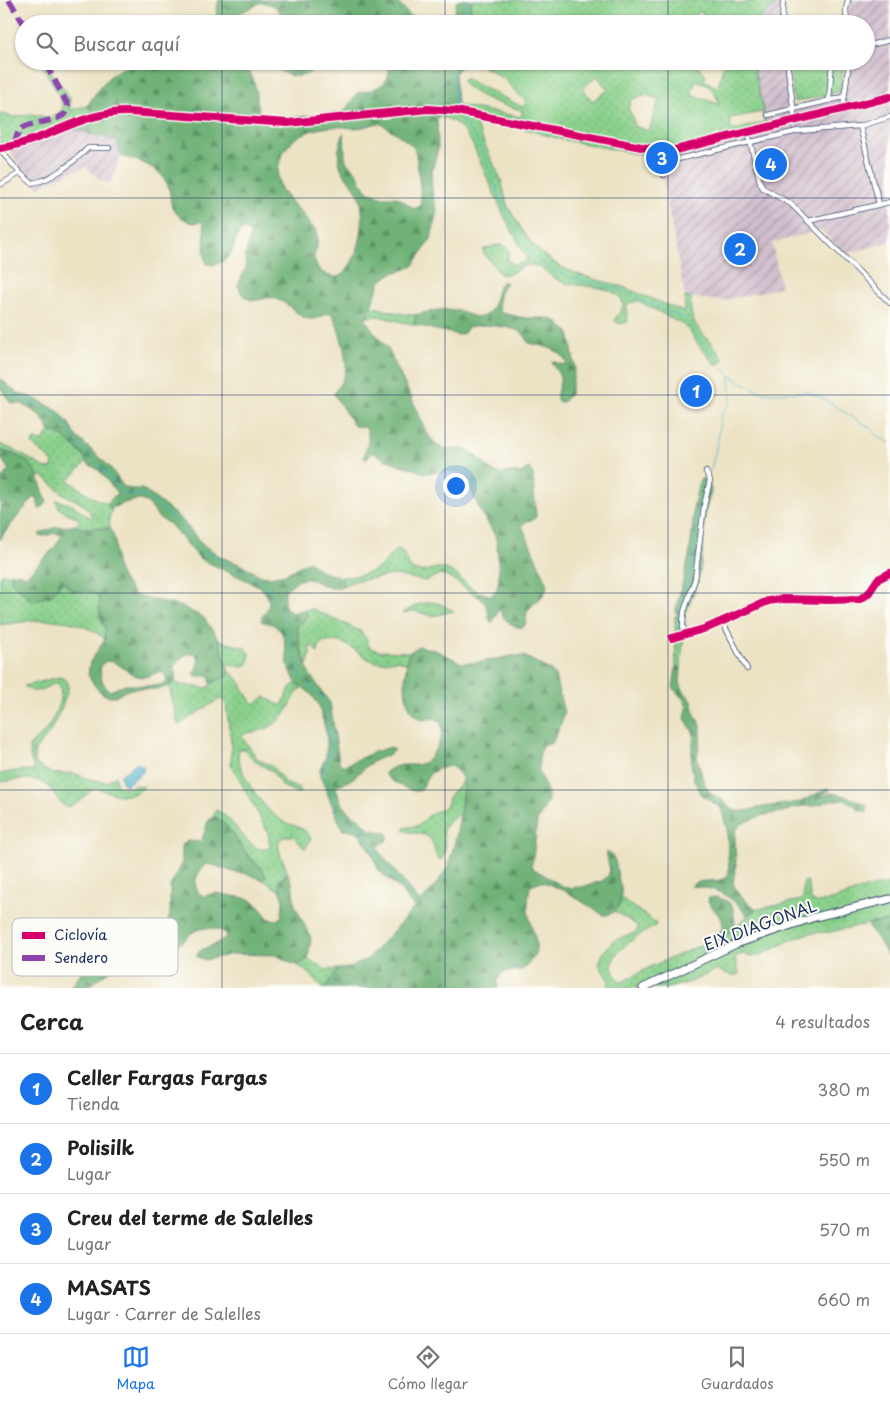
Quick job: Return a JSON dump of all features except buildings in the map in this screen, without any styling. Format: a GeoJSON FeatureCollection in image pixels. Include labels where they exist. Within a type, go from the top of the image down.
{"type":"FeatureCollection","features":[{"type":"Feature","properties":{"kind":"highway","name":"EIX DIAGONAL"},"geometry":{"type":"LineString","coordinates":[[644,988],[751,938],[815,917],[890,899]]}},
{"type":"Feature","properties":{"kind":"street"},"geometry":{"type":"LineString","coordinates":[[782,15],[783,0]]}},
{"type":"Feature","properties":{"kind":"street"},"geometry":{"type":"LineString","coordinates":[[846,15],[848,0]]}},
{"type":"Feature","properties":{"kind":"street"},"geometry":{"type":"LineString","coordinates":[[875,44],[890,40]]}},
{"type":"Feature","properties":{"kind":"street"},"geometry":{"type":"LineString","coordinates":[[787,70],[795,120]]}},
{"type":"Feature","properties":{"kind":"street"},"geometry":{"type":"LineString","coordinates":[[829,101],[831,70]]}},
{"type":"Feature","properties":{"kind":"street"},"geometry":{"type":"LineString","coordinates":[[843,108],[847,70]]}},
{"type":"Feature","properties":{"kind":"street"},"geometry":{"type":"LineString","coordinates":[[768,115],[844,97]]}},
{"type":"Feature","properties":{"kind":"street"},"geometry":{"type":"LineString","coordinates":[[109,148],[88,148],[74,162],[39,182],[32,183],[0,149],[22,143],[90,117],[114,112],[288,123],[424,109],[442,109],[662,151],[675,150],[890,98]]}},
{"type":"Feature","properties":{"kind":"street"},"geometry":{"type":"LineString","coordinates":[[664,175],[663,168],[669,161],[741,146],[798,131],[860,126],[890,117]]}},
{"type":"Feature","properties":{"kind":"street"},"geometry":{"type":"LineString","coordinates":[[860,126],[879,204]]}},
{"type":"Feature","properties":{"kind":"street"},"geometry":{"type":"LineString","coordinates":[[748,133],[763,188],[791,204],[890,303]]}},
{"type":"Feature","properties":{"kind":"street"},"geometry":{"type":"LineString","coordinates":[[8,146],[9,159]]}},
{"type":"Feature","properties":{"kind":"street"},"geometry":{"type":"LineString","coordinates":[[738,152],[741,146]]}},
{"type":"Feature","properties":{"kind":"street"},"geometry":{"type":"LineString","coordinates":[[0,185],[20,172]]}},
{"type":"Feature","properties":{"kind":"street"},"geometry":{"type":"LineString","coordinates":[[808,221],[890,202]]}},
{"type":"Feature","properties":{"kind":"street"},"geometry":{"type":"LineString","coordinates":[[684,634],[682,625],[684,612],[695,579],[704,506],[710,480],[706,472]]}},
{"type":"Feature","properties":{"kind":"street"},"geometry":{"type":"LineString","coordinates":[[672,638],[722,622],[768,602],[783,598],[830,600],[860,598],[870,592],[878,580],[890,573]]}},
{"type":"Feature","properties":{"kind":"street"},"geometry":{"type":"LineString","coordinates":[[722,622],[747,669]]}},
{"type":"Feature","properties":{"kind":"shaded area"},"geometry":{"type":"Polygon","coordinates":[[[781,0],[780,15],[764,15],[781,0]]]}},
{"type":"Feature","properties":{"kind":"shaded area"},"geometry":{"type":"Polygon","coordinates":[[[849,0],[890,0],[890,242],[845,254],[821,230],[772,243],[781,287],[722,301],[685,297],[659,158],[768,130],[754,70],[785,70],[791,106],[843,93],[846,70],[875,70],[875,15],[848,15],[849,0]]]}},
{"type":"Feature","properties":{"kind":"shaded area"},"geometry":{"type":"Polygon","coordinates":[[[73,129],[117,141],[121,156],[111,183],[101,181],[86,167],[70,172],[38,187],[22,170],[10,150],[73,129]]]}},
{"type":"Feature","properties":{"kind":"green space"},"geometry":{"type":"Polygon","coordinates":[[[219,0],[394,0],[410,15],[282,15],[275,6],[262,2],[234,15],[216,15],[219,0]]]}},
{"type":"Feature","properties":{"kind":"green space"},"geometry":{"type":"Polygon","coordinates":[[[457,0],[471,0],[470,15],[454,15],[457,0]]]}},
{"type":"Feature","properties":{"kind":"green space"},"geometry":{"type":"Polygon","coordinates":[[[471,0],[728,0],[740,4],[760,0],[781,0],[764,15],[704,15],[699,11],[697,15],[470,15],[471,0]]]}},
{"type":"Feature","properties":{"kind":"green space"},"geometry":{"type":"Polygon","coordinates":[[[45,70],[51,70],[70,97],[70,110],[87,106],[92,111],[87,123],[0,152],[0,113],[13,117],[32,114],[51,118],[63,109],[59,96],[45,70]]]}},
{"type":"Feature","properties":{"kind":"green space"},"geometry":{"type":"Polygon","coordinates":[[[248,70],[254,81],[260,117],[288,118],[344,112],[357,93],[374,89],[383,83],[387,79],[389,70],[458,70],[455,74],[457,105],[442,105],[437,119],[438,148],[431,176],[433,197],[437,210],[431,239],[413,266],[390,274],[380,282],[366,320],[387,347],[426,432],[437,446],[448,449],[466,449],[476,455],[492,471],[501,474],[520,473],[529,468],[533,474],[536,517],[533,520],[526,521],[522,526],[547,586],[542,597],[528,611],[526,623],[523,627],[521,628],[509,623],[499,609],[492,623],[484,602],[477,594],[479,592],[491,596],[497,589],[499,578],[497,544],[495,535],[480,510],[465,477],[453,471],[425,473],[384,459],[373,452],[367,459],[364,458],[368,442],[367,431],[365,427],[354,426],[334,393],[343,378],[346,363],[341,337],[333,315],[327,313],[318,318],[305,318],[276,299],[252,300],[243,295],[238,285],[246,268],[245,257],[250,237],[250,234],[245,229],[238,235],[233,250],[226,259],[216,264],[207,264],[204,252],[205,234],[201,221],[195,223],[188,221],[174,211],[169,190],[163,177],[143,163],[121,156],[117,141],[73,129],[87,123],[92,111],[87,106],[102,84],[117,71],[248,70]],[[379,123],[359,128],[324,128],[313,130],[297,138],[282,156],[278,171],[281,189],[316,230],[317,248],[314,259],[317,267],[327,275],[339,277],[347,270],[357,250],[362,227],[359,195],[339,162],[338,156],[344,133],[347,163],[357,172],[361,182],[368,191],[380,197],[397,197],[415,209],[420,206],[416,158],[414,148],[403,138],[379,123]]]}},
{"type":"Feature","properties":{"kind":"green space"},"geometry":{"type":"Polygon","coordinates":[[[279,70],[313,70],[301,76],[284,73],[279,70]]]}},
{"type":"Feature","properties":{"kind":"green space"},"geometry":{"type":"Polygon","coordinates":[[[489,70],[702,70],[706,75],[704,80],[718,88],[722,70],[754,70],[768,130],[659,158],[560,139],[506,124],[478,119],[474,121],[501,180],[508,207],[528,239],[542,254],[561,267],[580,275],[623,287],[684,312],[685,297],[691,298],[693,319],[724,361],[716,365],[682,324],[638,301],[628,303],[626,308],[628,322],[619,324],[614,320],[622,309],[623,302],[612,292],[596,287],[562,282],[532,265],[508,274],[500,274],[483,252],[484,249],[501,245],[509,251],[507,260],[514,265],[527,261],[506,220],[472,143],[458,125],[438,117],[442,105],[457,105],[522,116],[522,110],[498,103],[474,92],[462,82],[464,78],[523,107],[526,102],[504,79],[489,70]],[[597,76],[583,88],[592,101],[608,90],[597,76]],[[696,80],[691,95],[719,104],[711,89],[696,80]],[[645,95],[632,99],[628,108],[633,117],[634,126],[649,131],[659,99],[645,95]],[[762,112],[730,118],[731,129],[735,130],[764,122],[762,112]]]}},
{"type":"Feature","properties":{"kind":"green space"},"geometry":{"type":"Polygon","coordinates":[[[790,70],[843,70],[840,92],[794,102],[790,70]]]}},
{"type":"Feature","properties":{"kind":"green space"},"geometry":{"type":"Polygon","coordinates":[[[504,281],[506,283],[500,293],[498,302],[501,313],[526,318],[547,318],[558,322],[569,332],[575,368],[570,394],[563,402],[559,402],[557,399],[560,377],[552,361],[564,365],[567,363],[564,358],[556,351],[529,343],[521,332],[501,326],[479,325],[468,327],[464,333],[458,335],[415,325],[415,315],[439,310],[454,310],[475,317],[483,316],[491,310],[498,288],[504,281]]]}},
{"type":"Feature","properties":{"kind":"green space"},"geometry":{"type":"Polygon","coordinates":[[[370,306],[402,314],[415,315],[415,325],[378,316],[368,317],[370,306]]]}},
{"type":"Feature","properties":{"kind":"green space"},"geometry":{"type":"Polygon","coordinates":[[[0,378],[16,392],[57,410],[68,422],[76,436],[110,467],[123,486],[130,489],[142,489],[156,499],[181,519],[202,544],[223,558],[261,576],[270,577],[286,574],[308,561],[321,571],[341,578],[343,581],[342,586],[337,588],[327,587],[308,579],[296,582],[286,589],[284,603],[286,608],[292,613],[303,610],[308,614],[297,626],[301,650],[309,673],[330,703],[339,762],[342,765],[346,765],[374,752],[391,747],[394,750],[387,756],[374,761],[354,778],[338,785],[336,788],[340,800],[349,813],[360,819],[370,830],[387,833],[389,836],[387,840],[378,847],[381,854],[420,902],[438,882],[450,862],[463,798],[463,781],[456,770],[450,766],[431,773],[422,789],[418,791],[402,787],[385,775],[386,772],[397,766],[417,765],[426,761],[436,748],[441,736],[442,725],[439,721],[433,718],[423,720],[416,717],[409,706],[405,684],[408,655],[419,646],[435,650],[462,663],[524,656],[550,670],[555,676],[564,713],[552,743],[542,746],[539,757],[539,772],[548,793],[548,801],[537,821],[531,867],[565,888],[582,887],[602,881],[608,876],[610,870],[606,853],[609,852],[615,861],[621,888],[621,898],[618,907],[612,913],[603,915],[564,890],[547,883],[539,882],[530,887],[528,911],[536,949],[530,962],[522,970],[502,972],[497,982],[498,988],[325,988],[338,969],[349,968],[369,958],[414,908],[399,888],[379,871],[361,835],[356,831],[343,830],[341,826],[320,776],[320,769],[326,757],[327,736],[319,705],[311,694],[295,681],[288,664],[281,631],[274,625],[261,621],[268,608],[267,595],[259,586],[200,559],[170,524],[159,518],[148,503],[137,500],[110,509],[108,503],[117,493],[99,470],[88,464],[84,456],[63,437],[50,431],[40,415],[22,404],[11,403],[0,388],[0,378]]]}},
{"type":"Feature","properties":{"kind":"green space"},"geometry":{"type":"Polygon","coordinates":[[[50,431],[64,438],[85,458],[86,462],[68,481],[98,500],[108,503],[110,509],[112,509],[109,519],[110,528],[72,526],[80,520],[59,508],[56,500],[74,506],[90,518],[92,516],[86,507],[61,492],[42,476],[38,476],[27,462],[0,450],[0,444],[47,469],[52,468],[53,462],[32,444],[34,440],[43,441],[50,431]]]}},
{"type":"Feature","properties":{"kind":"green space"},"geometry":{"type":"Polygon","coordinates":[[[1,450],[28,462],[36,471],[47,502],[39,509],[37,497],[34,497],[0,540],[0,480],[9,470],[0,456],[1,450]]]}},
{"type":"Feature","properties":{"kind":"green space"},"geometry":{"type":"Polygon","coordinates":[[[702,478],[711,488],[711,493],[705,513],[700,569],[694,593],[684,615],[679,612],[676,613],[676,609],[689,556],[693,509],[699,482],[702,478]]]}},
{"type":"Feature","properties":{"kind":"green space"},"geometry":{"type":"Polygon","coordinates":[[[56,527],[110,528],[115,540],[116,563],[121,577],[135,595],[183,607],[204,618],[218,638],[228,669],[228,676],[211,683],[209,676],[197,676],[194,674],[199,662],[196,654],[190,653],[181,658],[174,666],[176,680],[166,687],[131,689],[112,696],[105,695],[99,691],[88,674],[90,662],[105,639],[105,628],[100,616],[99,596],[88,591],[70,589],[63,580],[51,596],[32,601],[11,582],[11,574],[17,573],[26,576],[55,547],[62,535],[55,533],[41,537],[39,534],[56,527]],[[106,661],[100,668],[103,683],[110,691],[126,685],[153,686],[167,681],[165,674],[162,672],[146,677],[138,676],[106,661]]]}},
{"type":"Feature","properties":{"kind":"green space"},"geometry":{"type":"Polygon","coordinates":[[[398,549],[402,551],[412,569],[420,572],[437,568],[447,569],[479,592],[477,594],[479,597],[451,578],[440,574],[426,581],[395,575],[354,581],[342,586],[343,581],[341,577],[357,576],[375,570],[398,549]]]}},
{"type":"Feature","properties":{"kind":"green space"},"geometry":{"type":"Polygon","coordinates":[[[2,574],[11,574],[11,582],[51,596],[63,580],[70,589],[88,591],[100,596],[100,616],[105,628],[105,639],[80,625],[55,620],[0,625],[0,576],[2,574]]]}},
{"type":"Feature","properties":{"kind":"green space"},"geometry":{"type":"Polygon","coordinates":[[[431,602],[454,611],[433,616],[414,611],[403,613],[416,605],[431,602]]]}},
{"type":"Feature","properties":{"kind":"green space"},"geometry":{"type":"Polygon","coordinates":[[[313,609],[360,631],[366,638],[370,648],[379,651],[410,652],[406,664],[396,660],[376,662],[347,645],[327,642],[321,644],[318,653],[310,645],[310,657],[307,665],[300,646],[297,626],[308,614],[303,610],[313,609]]]}},
{"type":"Feature","properties":{"kind":"green space"},"geometry":{"type":"Polygon","coordinates":[[[679,612],[684,615],[681,669],[678,666],[676,667],[675,616],[679,612]]]}},
{"type":"Feature","properties":{"kind":"green space"},"geometry":{"type":"Polygon","coordinates":[[[218,638],[246,648],[250,655],[248,664],[242,667],[226,664],[218,638]]]}},
{"type":"Feature","properties":{"kind":"green space"},"geometry":{"type":"Polygon","coordinates":[[[678,666],[681,669],[680,683],[692,701],[695,715],[701,725],[697,757],[703,781],[710,793],[736,811],[801,802],[828,788],[830,790],[816,799],[831,793],[849,797],[867,805],[867,812],[859,810],[845,800],[832,800],[814,806],[802,806],[760,816],[742,824],[736,830],[736,867],[733,883],[737,891],[748,903],[757,909],[747,915],[735,902],[723,894],[691,886],[695,883],[720,880],[729,875],[727,829],[721,808],[702,795],[694,780],[691,762],[694,734],[685,718],[687,709],[685,701],[673,688],[676,667],[678,666]]]}},
{"type":"Feature","properties":{"kind":"green space"},"geometry":{"type":"Polygon","coordinates":[[[228,671],[237,678],[254,704],[265,697],[282,705],[290,688],[296,683],[302,688],[287,711],[277,722],[261,731],[246,733],[242,737],[258,759],[273,767],[286,784],[298,787],[302,792],[297,793],[282,786],[272,771],[256,762],[244,749],[239,749],[241,767],[245,776],[264,805],[282,821],[304,830],[311,838],[306,848],[293,836],[280,839],[279,850],[288,874],[285,874],[280,884],[280,891],[263,880],[266,877],[262,871],[225,826],[216,817],[213,817],[216,810],[223,814],[256,847],[262,849],[270,848],[268,833],[231,764],[231,742],[226,704],[222,699],[218,700],[178,725],[169,686],[175,682],[181,685],[207,688],[211,683],[228,676],[228,671]]]}},
{"type":"Feature","properties":{"kind":"green space"},"geometry":{"type":"Polygon","coordinates":[[[59,677],[67,681],[68,689],[50,732],[35,750],[34,760],[38,766],[53,774],[73,773],[89,779],[106,782],[116,776],[116,783],[120,787],[129,788],[134,785],[144,787],[138,792],[121,795],[96,788],[78,802],[66,807],[48,786],[36,780],[0,782],[0,774],[21,770],[34,770],[29,747],[46,730],[60,701],[58,683],[38,691],[24,686],[59,677]]]}},
{"type":"Feature","properties":{"kind":"green space"},"geometry":{"type":"Polygon","coordinates":[[[463,781],[460,814],[451,819],[443,829],[445,852],[441,860],[437,857],[432,842],[428,837],[404,830],[404,828],[419,825],[428,816],[447,805],[450,794],[463,781]]]}},
{"type":"Feature","properties":{"kind":"green space"},"geometry":{"type":"Polygon","coordinates":[[[213,817],[223,823],[249,857],[264,871],[266,877],[263,880],[246,873],[237,873],[206,864],[199,872],[196,880],[199,893],[203,896],[215,893],[250,899],[257,904],[269,919],[278,920],[282,916],[283,900],[278,880],[288,874],[292,882],[295,906],[311,938],[308,959],[300,964],[293,964],[276,955],[233,954],[205,960],[196,956],[203,949],[220,942],[227,934],[210,928],[197,930],[184,941],[178,943],[178,918],[169,918],[170,886],[182,864],[182,845],[187,841],[200,842],[208,821],[213,817]]]}},
{"type":"Feature","properties":{"kind":"green space"},"geometry":{"type":"Polygon","coordinates":[[[805,881],[808,882],[811,900],[816,903],[835,899],[865,888],[890,884],[890,921],[830,932],[810,933],[793,939],[759,956],[750,957],[743,954],[735,957],[739,974],[736,975],[716,970],[690,982],[669,988],[607,988],[609,981],[599,965],[604,952],[612,943],[622,937],[635,933],[638,928],[635,924],[614,911],[620,904],[621,898],[656,923],[655,926],[636,937],[617,953],[612,967],[620,983],[652,966],[729,933],[754,910],[803,899],[803,884],[805,881]]]}},
{"type":"Feature","properties":{"kind":"green space"},"geometry":{"type":"Polygon","coordinates":[[[709,898],[723,899],[731,905],[736,928],[726,935],[715,938],[720,932],[723,923],[708,901],[709,898]]]}},
{"type":"Feature","properties":{"kind":"green space"},"geometry":{"type":"Polygon","coordinates":[[[890,921],[890,961],[868,924],[890,921]]]}},
{"type":"Feature","properties":{"kind":"green space"},"geometry":{"type":"Polygon","coordinates":[[[308,959],[326,970],[338,969],[325,988],[322,988],[310,974],[296,964],[308,959]]]}},
{"type":"Feature","properties":{"kind":"green space"},"geometry":{"type":"Polygon","coordinates":[[[79,976],[102,976],[88,988],[71,988],[79,976]]]}},
{"type":"Feature","properties":{"kind":"water"},"geometry":{"type":"Polygon","coordinates":[[[136,763],[143,766],[143,772],[124,785],[120,776],[136,763]]]}},
{"type":"Feature","properties":{"kind":"waterway"},"geometry":{"type":"LineString","coordinates":[[464,15],[466,0]]}},
{"type":"Feature","properties":{"kind":"waterway"},"geometry":{"type":"LineString","coordinates":[[453,70],[456,107]]}},
{"type":"Feature","properties":{"kind":"waterway"},"geometry":{"type":"LineString","coordinates":[[459,116],[479,144],[502,203],[524,245],[534,257],[551,270],[572,278],[615,289],[682,317],[688,322],[701,343],[719,363]]}},
{"type":"Feature","properties":{"kind":"waterway"},"geometry":{"type":"LineString","coordinates":[[723,367],[730,376],[761,392],[807,392],[822,398],[890,443]]}},
{"type":"Feature","properties":{"kind":"waterway"},"geometry":{"type":"LineString","coordinates":[[711,470],[718,440],[720,418],[731,400],[730,377]]}},
{"type":"Feature","properties":{"kind":"waterway"},"geometry":{"type":"LineString","coordinates":[[0,384],[11,394],[42,407],[61,419],[78,445],[101,466],[122,493],[130,496],[142,494],[146,496],[182,526],[197,548],[266,586],[271,593],[274,605],[285,618],[292,651],[301,676],[321,697],[325,704],[331,748],[324,773],[337,809],[345,819],[363,829],[383,867],[408,891]]}},
{"type":"Feature","properties":{"kind":"waterway"},"geometry":{"type":"LineString","coordinates":[[679,632],[680,608],[693,560],[697,513],[707,480]]}},
{"type":"Feature","properties":{"kind":"marked path"},"geometry":{"type":"LineString","coordinates":[[9,0],[18,15]]}},
{"type":"Feature","properties":{"kind":"marked path"},"geometry":{"type":"LineString","coordinates":[[18,144],[16,138],[20,129],[57,118],[66,113],[68,105],[49,70]]}},
{"type":"Feature","properties":{"kind":"cycle path"},"geometry":{"type":"LineString","coordinates":[[0,148],[17,145],[79,121],[112,113],[129,112],[288,123],[428,109],[456,111],[662,151],[675,150],[890,97]]}},
{"type":"Feature","properties":{"kind":"cycle path"},"geometry":{"type":"LineString","coordinates":[[672,638],[707,628],[768,601],[783,599],[860,599],[868,594],[878,579],[890,573]]}},
{"type":"Feature","properties":{"kind":"place","name":"Creu del terme de Salelles"},"geometry":{"type":"Point","coordinates":[662,158]}},
{"type":"Feature","properties":{"kind":"place","name":"MASATS"},"geometry":{"type":"Point","coordinates":[771,164]}},
{"type":"Feature","properties":{"kind":"place","name":"Polisilk"},"geometry":{"type":"Point","coordinates":[740,249]}},
{"type":"Feature","properties":{"kind":"place","name":"Celler Fargas Fargas"},"geometry":{"type":"Point","coordinates":[696,391]}}]}
